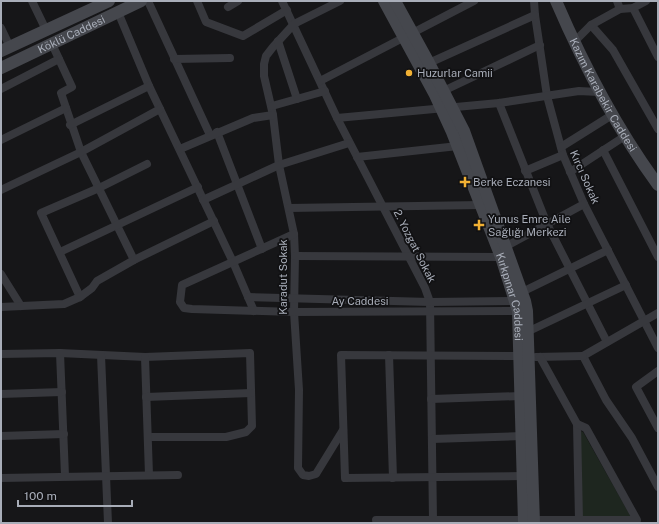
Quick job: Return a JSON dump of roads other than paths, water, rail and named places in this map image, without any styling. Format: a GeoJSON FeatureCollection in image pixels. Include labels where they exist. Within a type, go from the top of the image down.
{"type":"FeatureCollection","features":[{"type":"Feature","properties":{"kind":"main road","name":"Köklü Caddesi"},"geometry":{"type":"LineString","coordinates":[[5,49],[109,1]]}},
{"type":"Feature","properties":{"kind":"main road","name":"Köklü Caddesi"},"geometry":{"type":"LineString","coordinates":[[1,68],[141,1]]}},
{"type":"Feature","properties":{"kind":"main road","name":"Kırkpınar Caddesi"},"geometry":{"type":"LineString","coordinates":[[384,1],[430,63],[447,109],[458,146],[481,205],[502,251]]}},
{"type":"Feature","properties":{"kind":"main road","name":"Kırkpınar Caddesi"},"geometry":{"type":"LineString","coordinates":[[395,1],[408,35],[440,93]]}},
{"type":"Feature","properties":{"kind":"main road","name":"Kazım Karabekir Caddesi"},"geometry":{"type":"LineString","coordinates":[[556,1],[598,92],[658,185]]}},
{"type":"Feature","properties":{"kind":"main road","name":"Kırkpınar Caddesi"},"geometry":{"type":"LineString","coordinates":[[447,109],[464,131],[502,251],[521,303],[528,332],[529,521]]}},
{"type":"Feature","properties":{"kind":"main road","name":"Kırkpınar Caddesi"},"geometry":{"type":"LineString","coordinates":[[521,303],[529,356],[520,396],[522,476],[529,521]]}},
{"type":"Feature","properties":{"kind":"street"},"geometry":{"type":"LineString","coordinates":[[32,1],[46,30]]}},
{"type":"Feature","properties":{"kind":"street"},"geometry":{"type":"LineString","coordinates":[[148,1],[174,59],[213,133],[237,185],[262,249]]}},
{"type":"Feature","properties":{"kind":"street"},"geometry":{"type":"LineString","coordinates":[[198,1],[206,22],[243,36],[287,10]]}},
{"type":"Feature","properties":{"kind":"street"},"geometry":{"type":"LineString","coordinates":[[228,7],[238,1]]}},
{"type":"Feature","properties":{"kind":"street","name":"2. Yozgat Sokak"},"geometry":{"type":"LineString","coordinates":[[282,1],[337,118],[425,288],[430,302],[433,520]]}},
{"type":"Feature","properties":{"kind":"street"},"geometry":{"type":"LineString","coordinates":[[294,24],[340,1]]}},
{"type":"Feature","properties":{"kind":"street"},"geometry":{"type":"LineString","coordinates":[[320,82],[465,3],[474,1]]}},
{"type":"Feature","properties":{"kind":"street","name":"Kırcı Sokak"},"geometry":{"type":"LineString","coordinates":[[534,1],[547,96],[562,151],[584,204],[658,348]]}},
{"type":"Feature","properties":{"kind":"street"},"geometry":{"type":"LineString","coordinates":[[574,42],[591,25],[618,5],[633,8],[646,1]]}},
{"type":"Feature","properties":{"kind":"street"},"geometry":{"type":"LineString","coordinates":[[633,8],[658,56]]}},
{"type":"Feature","properties":{"kind":"street"},"geometry":{"type":"LineString","coordinates":[[118,12],[148,86],[198,187],[254,311]]}},
{"type":"Feature","properties":{"kind":"street"},"geometry":{"type":"LineString","coordinates":[[430,63],[535,16]]}},
{"type":"Feature","properties":{"kind":"street","name":"Karadut Sokak"},"geometry":{"type":"LineString","coordinates":[[294,24],[266,56],[264,76],[272,106],[279,165],[294,234],[295,256],[293,299],[299,390],[298,468],[303,475],[309,476],[316,474],[343,430]]}},
{"type":"Feature","properties":{"kind":"street"},"geometry":{"type":"LineString","coordinates":[[591,25],[613,50],[658,129]]}},
{"type":"Feature","properties":{"kind":"street"},"geometry":{"type":"LineString","coordinates":[[1,28],[5,49]]}},
{"type":"Feature","properties":{"kind":"street"},"geometry":{"type":"LineString","coordinates":[[278,41],[297,99]]}},
{"type":"Feature","properties":{"kind":"street"},"geometry":{"type":"LineString","coordinates":[[52,44],[72,87],[61,93],[70,125],[81,152],[134,260]]}},
{"type":"Feature","properties":{"kind":"street"},"geometry":{"type":"LineString","coordinates":[[440,93],[540,45]]}},
{"type":"Feature","properties":{"kind":"street"},"geometry":{"type":"LineString","coordinates":[[174,59],[230,58]]}},
{"type":"Feature","properties":{"kind":"street"},"geometry":{"type":"LineString","coordinates":[[1,89],[59,59]]}},
{"type":"Feature","properties":{"kind":"street"},"geometry":{"type":"LineString","coordinates":[[70,125],[148,86]]}},
{"type":"Feature","properties":{"kind":"street"},"geometry":{"type":"LineString","coordinates":[[272,106],[325,91]]}},
{"type":"Feature","properties":{"kind":"street"},"geometry":{"type":"LineString","coordinates":[[337,118],[447,109],[579,91],[598,92]]}},
{"type":"Feature","properties":{"kind":"street"},"geometry":{"type":"LineString","coordinates":[[499,103],[547,224],[568,269],[607,342]]}},
{"type":"Feature","properties":{"kind":"street"},"geometry":{"type":"LineString","coordinates":[[1,140],[66,108]]}},
{"type":"Feature","properties":{"kind":"street"},"geometry":{"type":"LineString","coordinates":[[1,190],[81,152],[160,109]]}},
{"type":"Feature","properties":{"kind":"street"},"geometry":{"type":"LineString","coordinates":[[180,149],[213,133],[253,118],[273,115]]}},
{"type":"Feature","properties":{"kind":"street"},"geometry":{"type":"LineString","coordinates":[[525,171],[562,151],[612,115]]}},
{"type":"Feature","properties":{"kind":"street"},"geometry":{"type":"LineString","coordinates":[[570,172],[625,136]]}},
{"type":"Feature","properties":{"kind":"street"},"geometry":{"type":"LineString","coordinates":[[204,200],[279,165],[350,143]]}},
{"type":"Feature","properties":{"kind":"street"},"geometry":{"type":"LineString","coordinates":[[357,157],[458,146]]}},
{"type":"Feature","properties":{"kind":"street"},"geometry":{"type":"LineString","coordinates":[[604,150],[658,256]]}},
{"type":"Feature","properties":{"kind":"street"},"geometry":{"type":"LineString","coordinates":[[80,296],[41,213],[99,188],[147,164]]}},
{"type":"Feature","properties":{"kind":"street"},"geometry":{"type":"LineString","coordinates":[[60,252],[117,227],[198,187]]}},
{"type":"Feature","properties":{"kind":"street"},"geometry":{"type":"LineString","coordinates":[[295,256],[408,257],[502,251],[584,204]]}},
{"type":"Feature","properties":{"kind":"street"},"geometry":{"type":"LineString","coordinates":[[289,208],[481,205]]}},
{"type":"Feature","properties":{"kind":"street"},"geometry":{"type":"LineString","coordinates":[[1,307],[64,304],[92,288],[97,281],[134,260],[214,221]]}},
{"type":"Feature","properties":{"kind":"street"},"geometry":{"type":"LineString","coordinates":[[233,262],[294,234]]}},
{"type":"Feature","properties":{"kind":"street"},"geometry":{"type":"LineString","coordinates":[[521,303],[568,269],[608,250]]}},
{"type":"Feature","properties":{"kind":"street","name":"Ay Caddesi"},"geometry":{"type":"LineString","coordinates":[[233,262],[182,285],[180,302],[184,308],[294,312],[430,312],[521,303]]}},
{"type":"Feature","properties":{"kind":"street"},"geometry":{"type":"LineString","coordinates":[[1,274],[21,306]]}},
{"type":"Feature","properties":{"kind":"street"},"geometry":{"type":"LineString","coordinates":[[528,332],[626,285]]}},
{"type":"Feature","properties":{"kind":"street","name":"Ay Caddesi"},"geometry":{"type":"LineString","coordinates":[[248,297],[521,303]]}},
{"type":"Feature","properties":{"kind":"street"},"geometry":{"type":"LineString","coordinates":[[522,476],[345,478],[341,355],[583,356],[643,320],[658,313]]}},
{"type":"Feature","properties":{"kind":"street"},"geometry":{"type":"LineString","coordinates":[[1,354],[60,353],[145,357],[250,353],[252,426],[246,432],[226,437],[148,437]]}},
{"type":"Feature","properties":{"kind":"street"},"geometry":{"type":"LineString","coordinates":[[60,353],[65,476]]}},
{"type":"Feature","properties":{"kind":"street"},"geometry":{"type":"LineString","coordinates":[[101,355],[108,523]]}},
{"type":"Feature","properties":{"kind":"street"},"geometry":{"type":"LineString","coordinates":[[389,355],[393,478]]}},
{"type":"Feature","properties":{"kind":"street"},"geometry":{"type":"LineString","coordinates":[[376,520],[637,520],[586,428],[577,424],[529,356]]}},
{"type":"Feature","properties":{"kind":"street"},"geometry":{"type":"LineString","coordinates":[[583,356],[606,400],[632,438],[658,487]]}},
{"type":"Feature","properties":{"kind":"street"},"geometry":{"type":"LineString","coordinates":[[145,357],[149,475]]}},
{"type":"Feature","properties":{"kind":"street"},"geometry":{"type":"LineString","coordinates":[[658,371],[636,387],[658,428]]}},
{"type":"Feature","properties":{"kind":"street"},"geometry":{"type":"LineString","coordinates":[[1,394],[62,392]]}},
{"type":"Feature","properties":{"kind":"street"},"geometry":{"type":"LineString","coordinates":[[146,397],[251,393]]}},
{"type":"Feature","properties":{"kind":"street"},"geometry":{"type":"LineString","coordinates":[[431,399],[520,396]]}},
{"type":"Feature","properties":{"kind":"street"},"geometry":{"type":"LineString","coordinates":[[577,424],[578,520]]}},
{"type":"Feature","properties":{"kind":"street"},"geometry":{"type":"LineString","coordinates":[[1,436],[64,434]]}},
{"type":"Feature","properties":{"kind":"street"},"geometry":{"type":"LineString","coordinates":[[432,439],[522,436]]}},
{"type":"Feature","properties":{"kind":"street"},"geometry":{"type":"LineString","coordinates":[[1,478],[106,475],[178,475]]}},
{"type":"Feature","properties":{"kind":"place","name":"Huzurlar Camii"},"geometry":{"type":"Point","coordinates":[409,73]}},
{"type":"Feature","properties":{"kind":"place","name":"Berke Eczanesi"},"geometry":{"type":"Point","coordinates":[465,182]}},
{"type":"Feature","properties":{"kind":"place","name":"Yunus Emre Aile Sağlığı Merkezi"},"geometry":{"type":"Point","coordinates":[479,225]}}]}
